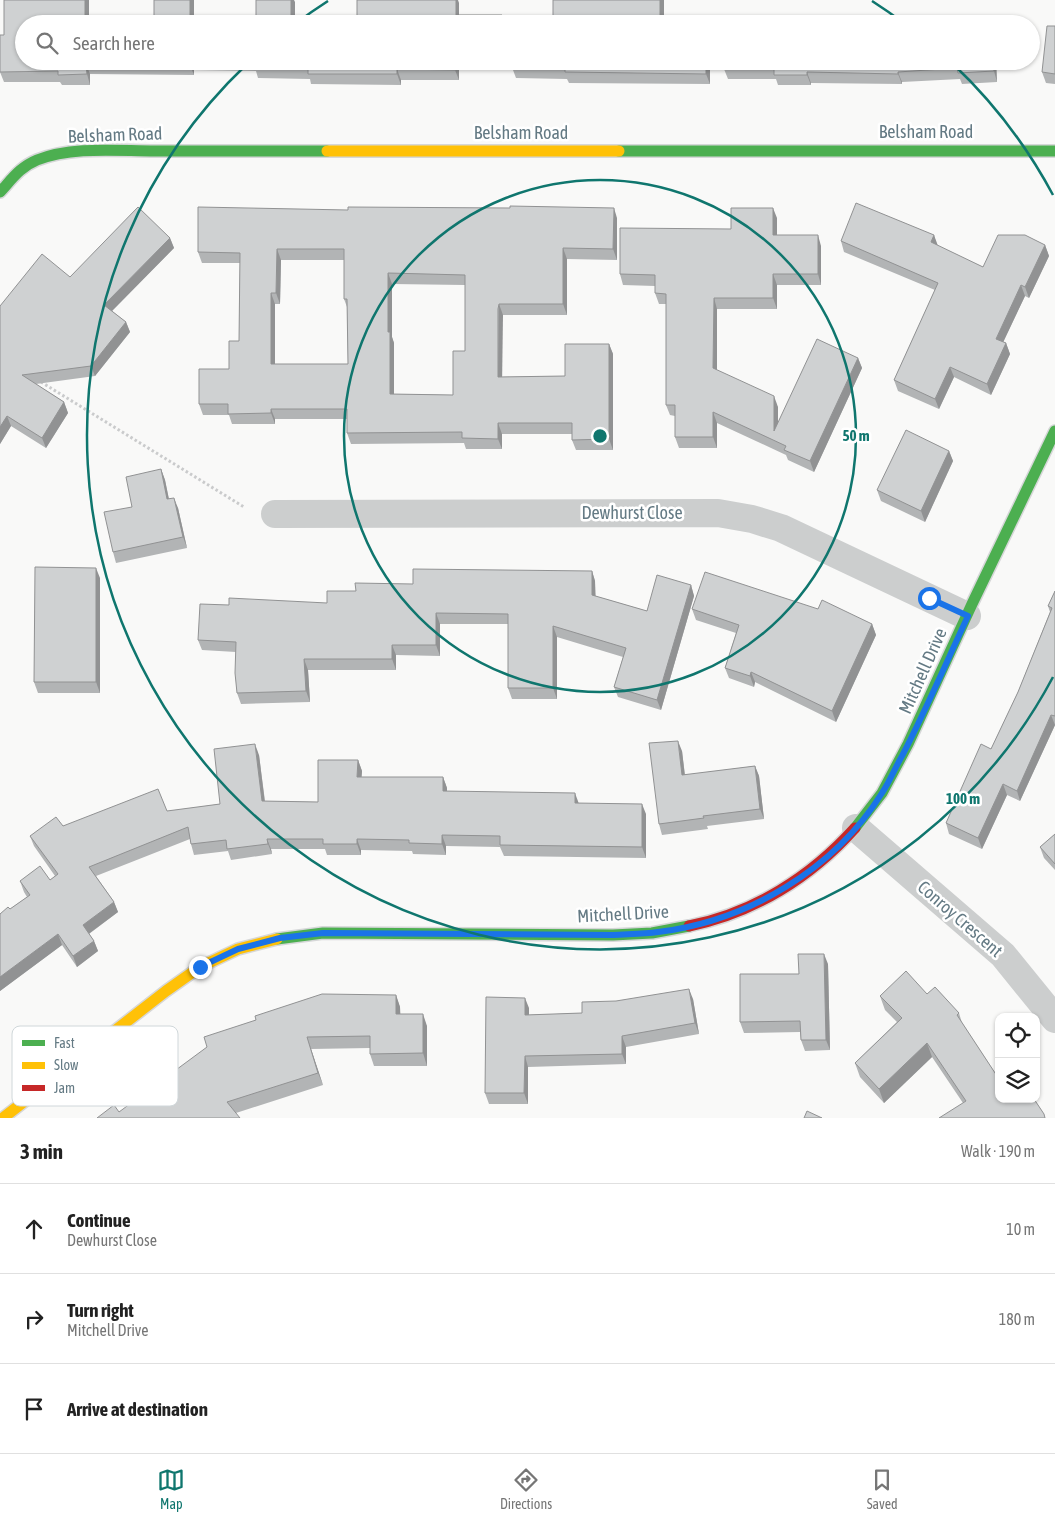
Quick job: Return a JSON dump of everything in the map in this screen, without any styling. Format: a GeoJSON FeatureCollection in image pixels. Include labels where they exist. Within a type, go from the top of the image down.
{"type":"FeatureCollection","features":[{"type":"Feature","properties":{"kind":"street","name":"Belsham Road"},"geometry":{"type":"LineString","coordinates":[[0,192],[16,174],[36,160],[76,152],[1055,151]]}},
{"type":"Feature","properties":{"kind":"street","name":"Mitchell Drive"},"geometry":{"type":"LineString","coordinates":[[121,1026],[200,967],[238,949],[280,938],[323,933],[613,935],[667,931],[702,924],[747,909],[797,880],[822,861],[856,828],[882,793],[921,721],[968,616],[1047,466],[1055,431]]}},
{"type":"Feature","properties":{"kind":"street","name":"Dewhurst Close"},"geometry":{"type":"LineString","coordinates":[[275,514],[718,513],[752,519],[781,528],[968,616]]}},
{"type":"Feature","properties":{"kind":"street","name":"Conroy Crescent"},"geometry":{"type":"LineString","coordinates":[[856,828],[1002,955],[1055,1019]]}},
{"type":"Feature","properties":{"kind":"street","name":"Mitchell Drive"},"geometry":{"type":"LineString","coordinates":[[2,1118],[17,1106]]}},
{"type":"Feature","properties":{"kind":"path"},"geometry":{"type":"LineString","coordinates":[[34,378],[245,508],[275,514]]}},
{"type":"Feature","properties":{"kind":"building"},"geometry":{"type":"Polygon","coordinates":[[[4,0],[85,0],[85,15],[15,15],[15,70],[87,70],[87,74],[58,75],[58,71],[0,72],[0,35],[4,35],[4,0]]]}},
{"type":"Feature","properties":{"kind":"building"},"geometry":{"type":"Polygon","coordinates":[[[154,0],[190,0],[190,15],[154,15],[154,0]]]}},
{"type":"Feature","properties":{"kind":"building"},"geometry":{"type":"Polygon","coordinates":[[[256,0],[291,0],[291,15],[256,15],[256,0]]]}},
{"type":"Feature","properties":{"kind":"building"},"geometry":{"type":"Polygon","coordinates":[[[357,0],[456,0],[456,15],[357,15],[357,0]]]}},
{"type":"Feature","properties":{"kind":"building"},"geometry":{"type":"Polygon","coordinates":[[[553,0],[660,0],[660,15],[553,15],[553,0]]]}},
{"type":"Feature","properties":{"kind":"building"},"geometry":{"type":"Polygon","coordinates":[[[1047,26],[1055,26],[1055,74],[1042,72],[1047,26]]]}},
{"type":"Feature","properties":{"kind":"building"},"geometry":{"type":"Polygon","coordinates":[[[308,70],[397,70],[397,74],[308,74],[308,70]]]}},
{"type":"Feature","properties":{"kind":"building"},"geometry":{"type":"Polygon","coordinates":[[[565,70],[706,70],[706,74],[565,72],[565,70]]]}},
{"type":"Feature","properties":{"kind":"building"},"geometry":{"type":"Polygon","coordinates":[[[774,70],[928,70],[898,72],[898,74],[807,72],[807,75],[774,75],[774,70]]]}},
{"type":"Feature","properties":{"kind":"building"},"geometry":{"type":"Polygon","coordinates":[[[957,70],[994,71],[958,73],[957,70]]]}},
{"type":"Feature","properties":{"kind":"building"},"geometry":{"type":"Polygon","coordinates":[[[856,203],[934,235],[931,242],[983,267],[998,235],[1025,235],[1045,245],[1025,287],[1021,285],[996,339],[1006,343],[987,384],[950,367],[935,399],[894,380],[938,283],[841,241],[856,203]]]}},
{"type":"Feature","properties":{"kind":"building"},"geometry":{"type":"Polygon","coordinates":[[[510,206],[614,208],[613,249],[563,248],[563,304],[499,304],[498,309],[498,377],[565,376],[565,344],[609,344],[609,439],[572,440],[572,423],[498,423],[498,439],[462,438],[462,432],[347,433],[347,409],[271,409],[271,413],[228,414],[228,404],[199,404],[199,369],[229,369],[229,341],[239,341],[240,253],[198,252],[198,207],[348,210],[348,207],[510,208],[510,206]],[[277,249],[276,293],[271,293],[271,364],[348,364],[347,299],[344,299],[344,249],[277,249]],[[388,273],[390,394],[453,395],[453,351],[465,351],[465,275],[388,273]]]}},
{"type":"Feature","properties":{"kind":"building"},"geometry":{"type":"Polygon","coordinates":[[[138,207],[170,238],[104,305],[126,322],[91,366],[22,375],[64,402],[42,438],[7,416],[0,427],[0,306],[42,254],[70,277],[138,207]]]}},
{"type":"Feature","properties":{"kind":"building"},"geometry":{"type":"Polygon","coordinates":[[[731,208],[773,208],[773,235],[818,235],[818,274],[773,274],[773,298],[714,298],[713,368],[774,396],[774,431],[817,339],[858,358],[810,461],[784,450],[786,446],[713,412],[713,437],[675,437],[675,405],[666,405],[666,294],[655,293],[655,275],[620,274],[620,228],[731,229],[731,208]]]}},
{"type":"Feature","properties":{"kind":"building"},"geometry":{"type":"Polygon","coordinates":[[[906,430],[949,451],[921,511],[877,490],[906,430]]]}},
{"type":"Feature","properties":{"kind":"building"},"geometry":{"type":"Polygon","coordinates":[[[161,469],[167,499],[174,498],[183,537],[113,552],[104,512],[132,507],[126,477],[161,469]]]}},
{"type":"Feature","properties":{"kind":"building"},"geometry":{"type":"Polygon","coordinates":[[[35,567],[96,568],[96,682],[34,682],[35,567]]]}},
{"type":"Feature","properties":{"kind":"building"},"geometry":{"type":"Polygon","coordinates":[[[413,569],[592,571],[592,595],[647,611],[657,575],[691,585],[657,700],[614,687],[626,648],[553,626],[553,688],[508,688],[508,614],[436,613],[436,645],[392,645],[392,659],[304,659],[306,691],[237,693],[235,673],[236,642],[198,640],[200,604],[229,605],[229,598],[327,603],[327,591],[356,591],[355,583],[413,584],[413,569]]]}},
{"type":"Feature","properties":{"kind":"building"},"geometry":{"type":"Polygon","coordinates":[[[705,572],[818,609],[822,600],[872,624],[832,711],[751,672],[750,676],[725,668],[739,625],[692,609],[705,572]]]}},
{"type":"Feature","properties":{"kind":"building"},"geometry":{"type":"Polygon","coordinates":[[[1055,591],[1055,716],[1051,715],[1017,791],[1003,784],[978,838],[946,823],[981,744],[991,749],[1018,692],[1052,608],[1048,606],[1055,591]]]}},
{"type":"Feature","properties":{"kind":"building"},"geometry":{"type":"Polygon","coordinates":[[[678,741],[682,775],[755,766],[760,809],[659,824],[649,743],[678,741]]]}},
{"type":"Feature","properties":{"kind":"building"},"geometry":{"type":"Polygon","coordinates":[[[255,744],[262,801],[318,802],[318,760],[358,760],[357,777],[443,777],[443,791],[575,793],[575,803],[642,804],[642,847],[500,845],[500,836],[442,835],[442,844],[409,843],[409,840],[357,839],[357,844],[323,844],[323,839],[267,839],[268,844],[227,849],[226,840],[191,844],[188,827],[89,867],[114,902],[83,925],[94,941],[73,956],[58,934],[0,977],[0,914],[8,907],[10,909],[30,895],[20,881],[40,866],[50,880],[58,874],[30,836],[56,817],[63,826],[158,789],[167,811],[220,804],[214,749],[255,744]]]}},
{"type":"Feature","properties":{"kind":"building"},"geometry":{"type":"Polygon","coordinates":[[[1055,834],[1055,864],[1040,847],[1055,834]]]}},
{"type":"Feature","properties":{"kind":"building"},"geometry":{"type":"Polygon","coordinates":[[[798,954],[824,954],[826,1040],[801,1040],[800,1021],[740,1022],[740,974],[799,974],[798,954]]]}},
{"type":"Feature","properties":{"kind":"building"},"geometry":{"type":"Polygon","coordinates":[[[906,971],[927,994],[935,987],[959,1013],[957,1015],[995,1073],[995,1103],[1037,1103],[1045,1118],[939,1118],[966,1101],[927,1043],[879,1089],[855,1063],[902,1018],[880,996],[906,971]]]}},
{"type":"Feature","properties":{"kind":"building"},"geometry":{"type":"Polygon","coordinates":[[[689,989],[695,1023],[622,1036],[622,1054],[525,1056],[524,1093],[485,1093],[486,997],[525,998],[525,1015],[582,1013],[582,1002],[616,1001],[689,989]]]}},
{"type":"Feature","properties":{"kind":"building"},"geometry":{"type":"Polygon","coordinates":[[[322,994],[396,995],[396,1014],[423,1014],[423,1053],[370,1054],[370,1036],[307,1037],[318,1073],[227,1102],[240,1118],[97,1118],[113,1106],[119,1112],[127,1106],[178,1106],[178,1068],[207,1047],[204,1037],[256,1020],[255,1016],[322,994]]]}},
{"type":"Feature","properties":{"kind":"building"},"geometry":{"type":"Polygon","coordinates":[[[807,1111],[822,1118],[804,1118],[807,1111]]]}},
{"type":"Feature","properties":{"kind":"traffic: fast"},"geometry":{"type":"LineString","coordinates":[[0,192],[17,174],[31,163],[51,156],[80,151],[327,151]]}},
{"type":"Feature","properties":{"kind":"traffic: fast"},"geometry":{"type":"LineString","coordinates":[[619,151],[1055,151]]}},
{"type":"Feature","properties":{"kind":"traffic: fast"},"geometry":{"type":"LineString","coordinates":[[855,828],[882,793],[908,744],[972,604],[1055,431]]}},
{"type":"Feature","properties":{"kind":"traffic: fast"},"geometry":{"type":"LineString","coordinates":[[277,939],[323,933],[613,935],[652,933],[689,926]]}},
{"type":"Feature","properties":{"kind":"traffic: slow"},"geometry":{"type":"LineString","coordinates":[[327,151],[619,151]]}},
{"type":"Feature","properties":{"kind":"traffic: slow"},"geometry":{"type":"LineString","coordinates":[[121,1026],[200,967],[238,949],[277,939]]}},
{"type":"Feature","properties":{"kind":"traffic: slow"},"geometry":{"type":"LineString","coordinates":[[3,1118],[18,1106]]}},
{"type":"Feature","properties":{"kind":"traffic: jam"},"geometry":{"type":"LineString","coordinates":[[689,926],[736,912],[780,890],[820,862],[855,828]]}},
{"type":"Feature","properties":{"kind":"route"},"geometry":{"type":"LineString","coordinates":[[200,967],[238,949],[280,938],[323,933],[613,935],[658,932],[702,924],[747,909],[790,885],[822,861],[856,828],[882,793],[921,721],[968,616],[929,598]]}}]}
